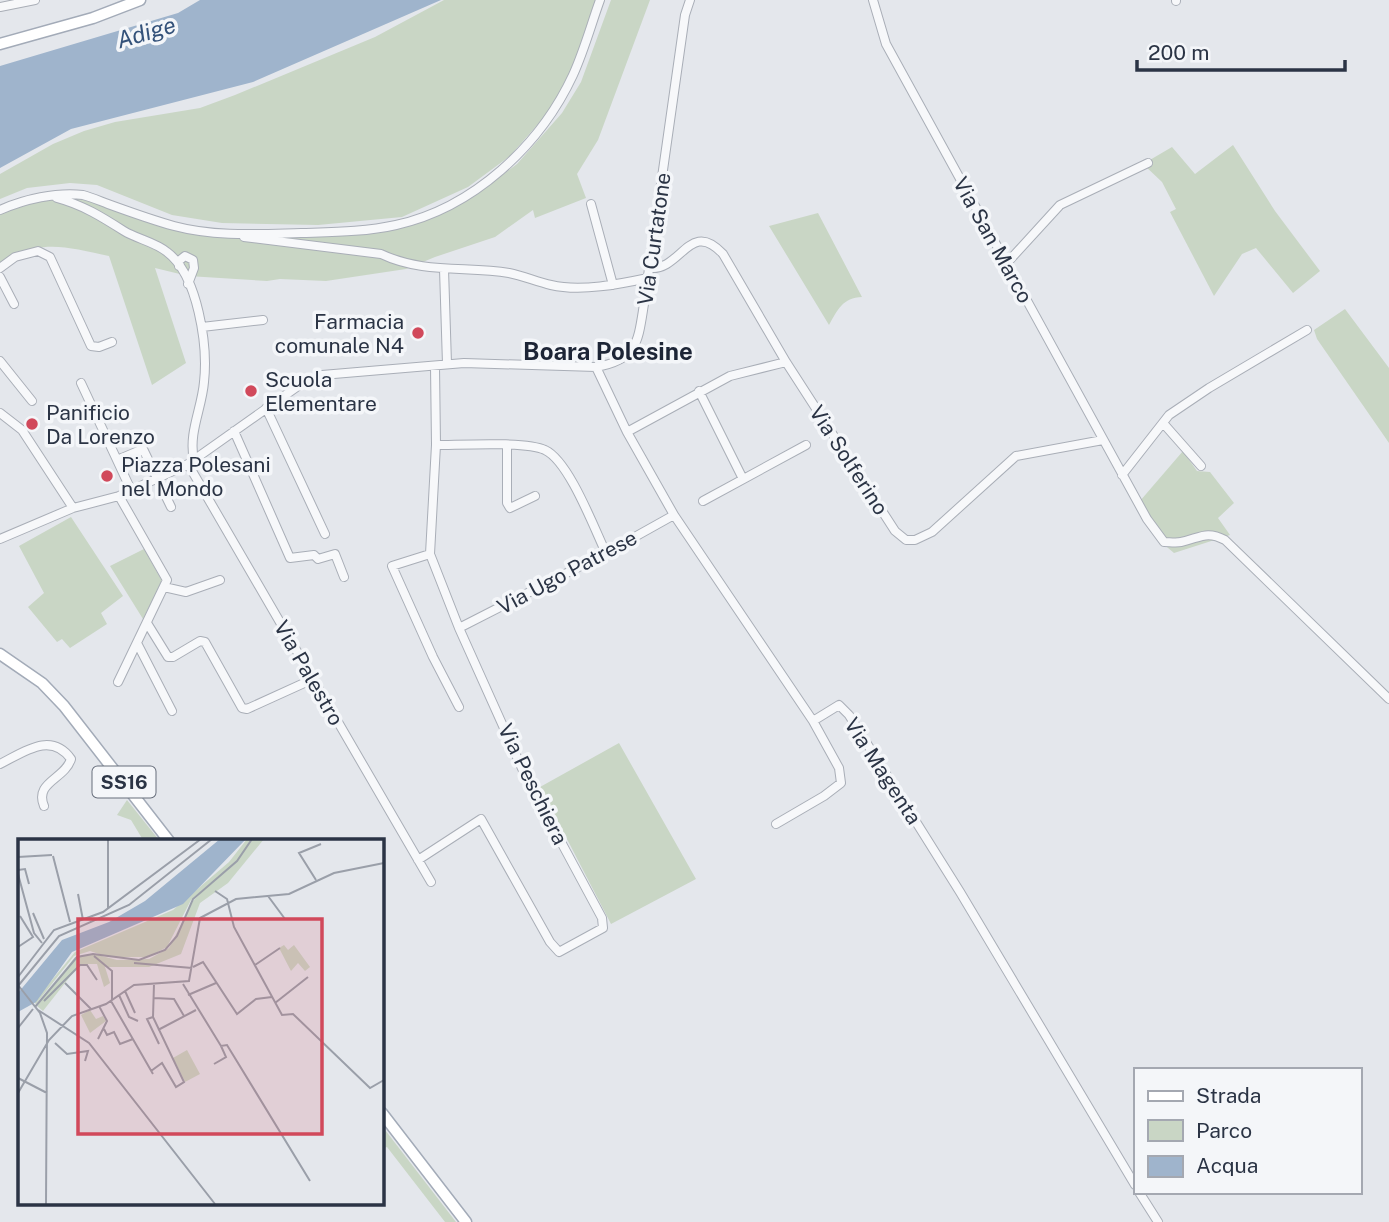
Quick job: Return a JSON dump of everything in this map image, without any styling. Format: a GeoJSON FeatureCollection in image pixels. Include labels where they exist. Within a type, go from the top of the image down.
{"type":"FeatureCollection","features":[{"type":"Feature","properties":{"kind":"main road"},"geometry":{"type":"LineString","coordinates":[[0,44],[93,18],[140,0]]}},
{"type":"Feature","properties":{"kind":"main road","name":"SS16"},"geometry":{"type":"LineString","coordinates":[[0,654],[42,683],[64,706],[167,839]]}},
{"type":"Feature","properties":{"kind":"main road"},"geometry":{"type":"LineString","coordinates":[[383,1114],[466,1222]]}},
{"type":"Feature","properties":{"kind":"street"},"geometry":{"type":"LineString","coordinates":[[0,7],[32,0]]}},
{"type":"Feature","properties":{"kind":"street"},"geometry":{"type":"LineString","coordinates":[[0,210],[51,196],[85,195],[176,226],[237,235],[346,232],[398,225],[453,203],[475,190],[514,159],[546,122],[573,75],[600,0]]}},
{"type":"Feature","properties":{"kind":"street","name":"Via Curtatone"},"geometry":{"type":"LineString","coordinates":[[0,539],[72,508],[119,496],[156,480],[191,462],[301,384],[330,373],[447,364],[596,367],[617,362],[627,356],[634,348],[649,273],[685,15],[691,0]]}},
{"type":"Feature","properties":{"kind":"street","name":"Via San Marco"},"geometry":{"type":"LineString","coordinates":[[873,0],[886,44],[1147,519],[1164,542],[1180,542],[1214,534],[1225,540],[1389,699]]}},
{"type":"Feature","properties":{"kind":"street"},"geometry":{"type":"LineString","coordinates":[[1006,264],[1060,205],[1147,163]]}},
{"type":"Feature","properties":{"kind":"street"},"geometry":{"type":"LineString","coordinates":[[51,196],[103,216],[126,232],[167,252],[179,266],[193,294],[206,354],[204,386],[191,462]]}},
{"type":"Feature","properties":{"kind":"street"},"geometry":{"type":"LineString","coordinates":[[591,204],[613,285]]}},
{"type":"Feature","properties":{"kind":"street"},"geometry":{"type":"LineString","coordinates":[[237,235],[251,240],[381,254],[396,261],[444,269],[510,274],[554,286],[613,285],[649,273]]}},
{"type":"Feature","properties":{"kind":"street","name":"Via Solferino"},"geometry":{"type":"LineString","coordinates":[[649,273],[693,245],[706,241],[713,243],[723,254],[786,362],[895,531],[906,540],[915,540],[932,532],[1016,456],[1103,440]]}},
{"type":"Feature","properties":{"kind":"street"},"geometry":{"type":"LineString","coordinates":[[0,268],[15,257],[38,251],[50,257],[91,346],[99,347],[112,342]]}},
{"type":"Feature","properties":{"kind":"street"},"geometry":{"type":"LineString","coordinates":[[179,266],[180,260],[185,256],[193,260],[194,268],[188,284]]}},
{"type":"Feature","properties":{"kind":"street"},"geometry":{"type":"LineString","coordinates":[[444,269],[447,364]]}},
{"type":"Feature","properties":{"kind":"street"},"geometry":{"type":"LineString","coordinates":[[0,277],[14,304]]}},
{"type":"Feature","properties":{"kind":"street"},"geometry":{"type":"LineString","coordinates":[[202,327],[262,320]]}},
{"type":"Feature","properties":{"kind":"street"},"geometry":{"type":"LineString","coordinates":[[1122,475],[1169,415],[1307,330]]}},
{"type":"Feature","properties":{"kind":"street"},"geometry":{"type":"LineString","coordinates":[[0,361],[32,401]]}},
{"type":"Feature","properties":{"kind":"street"},"geometry":{"type":"LineString","coordinates":[[627,432],[730,376],[786,362]]}},
{"type":"Feature","properties":{"kind":"street","name":"Via Peschiera"},"geometry":{"type":"LineString","coordinates":[[418,860],[481,819],[550,942],[559,952],[603,928],[601,918],[525,775],[459,628],[430,554],[436,445],[435,366]]}},
{"type":"Feature","properties":{"kind":"street","name":"Via Magenta"},"geometry":{"type":"LineString","coordinates":[[596,367],[627,432],[674,515],[813,721],[839,705],[849,715],[960,892],[1134,1183]]}},
{"type":"Feature","properties":{"kind":"street"},"geometry":{"type":"LineString","coordinates":[[81,383],[131,490]]}},
{"type":"Feature","properties":{"kind":"street"},"geometry":{"type":"LineString","coordinates":[[699,391],[743,479]]}},
{"type":"Feature","properties":{"kind":"street"},"geometry":{"type":"LineString","coordinates":[[266,408],[325,534]]}},
{"type":"Feature","properties":{"kind":"street"},"geometry":{"type":"LineString","coordinates":[[0,413],[22,430],[72,508]]}},
{"type":"Feature","properties":{"kind":"street"},"geometry":{"type":"LineString","coordinates":[[1163,423],[1201,467]]}},
{"type":"Feature","properties":{"kind":"street"},"geometry":{"type":"LineString","coordinates":[[234,431],[290,558],[314,555],[317,559],[335,554],[344,578]]}},
{"type":"Feature","properties":{"kind":"street"},"geometry":{"type":"LineString","coordinates":[[436,445],[536,447],[550,453],[559,461],[606,553]]}},
{"type":"Feature","properties":{"kind":"street"},"geometry":{"type":"LineString","coordinates":[[703,501],[806,445]]}},
{"type":"Feature","properties":{"kind":"street"},"geometry":{"type":"LineString","coordinates":[[507,446],[507,503],[510,508],[535,496]]}},
{"type":"Feature","properties":{"kind":"street"},"geometry":{"type":"LineString","coordinates":[[117,460],[143,449],[171,507]]}},
{"type":"Feature","properties":{"kind":"street","name":"Via Palestro"},"geometry":{"type":"LineString","coordinates":[[191,462],[430,882]]}},
{"type":"Feature","properties":{"kind":"street"},"geometry":{"type":"LineString","coordinates":[[118,682],[167,580],[119,496]]}},
{"type":"Feature","properties":{"kind":"street","name":"Via Ugo Patrese"},"geometry":{"type":"LineString","coordinates":[[459,628],[674,515]]}},
{"type":"Feature","properties":{"kind":"street"},"geometry":{"type":"LineString","coordinates":[[430,554],[392,566],[433,657],[460,707]]}},
{"type":"Feature","properties":{"kind":"street"},"geometry":{"type":"LineString","coordinates":[[164,587],[186,592],[220,580]]}},
{"type":"Feature","properties":{"kind":"street"},"geometry":{"type":"LineString","coordinates":[[146,623],[167,657],[173,657],[200,641],[205,642],[242,708],[247,709],[313,679]]}},
{"type":"Feature","properties":{"kind":"street"},"geometry":{"type":"LineString","coordinates":[[136,643],[172,711]]}},
{"type":"Feature","properties":{"kind":"street"},"geometry":{"type":"LineString","coordinates":[[776,824],[841,783],[839,768],[813,721]]}},
{"type":"Feature","properties":{"kind":"street"},"geometry":{"type":"LineString","coordinates":[[0,764],[41,744],[54,745],[67,754],[71,762],[66,771],[46,784],[42,793],[44,806]]}},
{"type":"Feature","properties":{"kind":"street"},"geometry":{"type":"LineString","coordinates":[[1140,1194],[1158,1222]]}},
{"type":"Feature","properties":{"kind":"green space"},"geometry":{"type":"Polygon","coordinates":[[[444,0],[600,0],[571,77],[553,107],[510,156],[468,187],[402,217],[318,225],[222,223],[172,215],[97,185],[70,183],[27,188],[0,199],[0,174],[53,144],[115,122],[200,108],[375,37],[444,0]]]}},
{"type":"Feature","properties":{"kind":"green space"},"geometry":{"type":"Polygon","coordinates":[[[611,0],[650,0],[598,140],[577,174],[586,198],[535,218],[533,210],[495,237],[406,269],[326,281],[267,281],[188,276],[155,268],[186,363],[152,385],[109,256],[53,247],[28,251],[0,264],[0,210],[69,193],[169,225],[221,233],[318,235],[405,227],[473,197],[517,164],[562,113],[581,82],[611,0]]]}},
{"type":"Feature","properties":{"kind":"green space"},"geometry":{"type":"Polygon","coordinates":[[[1233,145],[1275,211],[1320,271],[1293,293],[1256,248],[1242,254],[1214,296],[1170,212],[1176,209],[1162,182],[1143,164],[1172,147],[1195,174],[1233,145]]]}},
{"type":"Feature","properties":{"kind":"green space"},"geometry":{"type":"Polygon","coordinates":[[[818,213],[862,297],[845,302],[829,325],[769,226],[818,213]]]}},
{"type":"Feature","properties":{"kind":"green space"},"geometry":{"type":"Polygon","coordinates":[[[1345,309],[1389,368],[1389,443],[1317,339],[1314,330],[1345,309]]]}},
{"type":"Feature","properties":{"kind":"green space"},"geometry":{"type":"Polygon","coordinates":[[[1183,451],[1197,471],[1210,472],[1234,503],[1218,518],[1230,535],[1174,553],[1161,542],[1140,501],[1183,451]]]}},
{"type":"Feature","properties":{"kind":"green space"},"geometry":{"type":"Polygon","coordinates":[[[71,517],[123,596],[101,613],[107,624],[70,648],[62,639],[57,642],[28,607],[44,593],[19,546],[71,517]]]}},
{"type":"Feature","properties":{"kind":"green space"},"geometry":{"type":"Polygon","coordinates":[[[144,549],[162,581],[143,619],[110,566],[144,549]]]}},
{"type":"Feature","properties":{"kind":"green space"},"geometry":{"type":"Polygon","coordinates":[[[619,743],[696,879],[611,924],[540,787],[619,743]]]}},
{"type":"Feature","properties":{"kind":"green space"},"geometry":{"type":"Polygon","coordinates":[[[127,800],[158,839],[142,839],[131,820],[117,815],[127,800]]]}},
{"type":"Feature","properties":{"kind":"green space"},"geometry":{"type":"Polygon","coordinates":[[[383,1127],[456,1222],[445,1222],[387,1147],[383,1152],[383,1127]]]}},
{"type":"Feature","properties":{"kind":"water","name":"Adige"},"geometry":{"type":"Polygon","coordinates":[[[200,0],[441,0],[253,82],[71,129],[0,168],[0,66],[178,13],[200,0]]]}},
{"type":"Feature","properties":{"kind":"place","name":"Farmacia comunale N4"},"geometry":{"type":"Point","coordinates":[418,333]}},
{"type":"Feature","properties":{"kind":"place","name":"Scuola Elementare"},"geometry":{"type":"Point","coordinates":[251,391]}},
{"type":"Feature","properties":{"kind":"place","name":"Panificio Da Lorenzo"},"geometry":{"type":"Point","coordinates":[32,424]}},
{"type":"Feature","properties":{"kind":"place","name":"Piazza Polesani nel Mondo"},"geometry":{"type":"Point","coordinates":[107,476]}},
{"type":"Feature","properties":{"kind":"district","name":"Boara Polesine"},"geometry":{"type":"Point","coordinates":[608,351]}}]}
